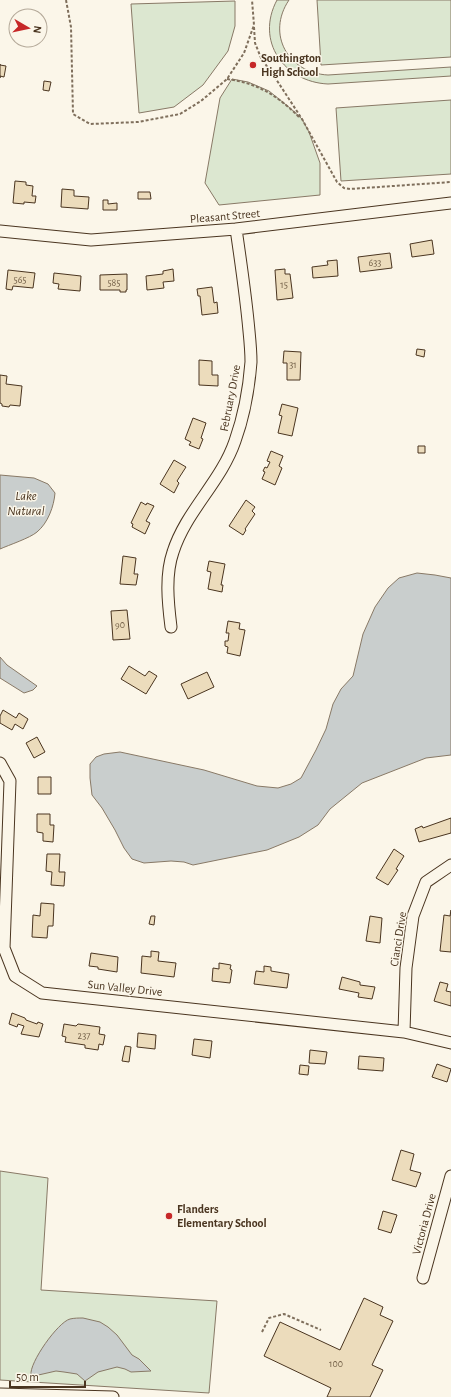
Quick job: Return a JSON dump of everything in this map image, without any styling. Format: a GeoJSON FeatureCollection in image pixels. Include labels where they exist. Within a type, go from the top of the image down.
{"type":"FeatureCollection","features":[{"type":"Feature","properties":{"kind":"street","name":"Pleasant Street"},"geometry":{"type":"LineString","coordinates":[[0,231],[91,240],[236,229],[451,203]]}},
{"type":"Feature","properties":{"kind":"street","name":"February Drive"},"geometry":{"type":"LineString","coordinates":[[171,627],[168,597],[172,552],[184,526],[222,470],[234,443],[242,419],[248,388],[251,360],[248,319],[236,229]]}},
{"type":"Feature","properties":{"kind":"street","name":"Sun Valley Drive"},"geometry":{"type":"LineString","coordinates":[[0,764],[10,781],[4,948],[16,976],[42,992],[404,1032],[451,1043]]}},
{"type":"Feature","properties":{"kind":"street","name":"Cianci Drive"},"geometry":{"type":"LineString","coordinates":[[404,1032],[406,968],[413,916],[426,882],[451,864]]}},
{"type":"Feature","properties":{"kind":"street","name":"Victoria Drive"},"geometry":{"type":"LineString","coordinates":[[423,1278],[451,1176]]}},
{"type":"Feature","properties":{"kind":"street"},"geometry":{"type":"LineString","coordinates":[[6,1395],[113,1397]]}},
{"type":"Feature","properties":{"kind":"path"},"geometry":{"type":"LineString","coordinates":[[66,0],[71,27],[73,114],[90,124],[138,122],[180,114],[201,101],[227,79],[244,53],[254,24]]}},
{"type":"Feature","properties":{"kind":"path"},"geometry":{"type":"LineString","coordinates":[[252,0],[254,43],[302,119],[337,182],[347,189],[451,182]]}},
{"type":"Feature","properties":{"kind":"path"},"geometry":{"type":"LineString","coordinates":[[227,79],[243,81],[276,96],[302,119]]}},
{"type":"Feature","properties":{"kind":"path"},"geometry":{"type":"LineString","coordinates":[[262,1332],[269,1318],[284,1314],[321,1330]]}},
{"type":"Feature","properties":{"kind":"green space"},"geometry":{"type":"Polygon","coordinates":[[[277,0],[289,0],[282,13],[280,26],[281,38],[285,50],[292,59],[302,67],[314,73],[328,75],[451,67],[451,76],[328,84],[312,81],[298,76],[278,57],[272,44],[270,30],[271,15],[277,0]]]}},
{"type":"Feature","properties":{"kind":"green space"},"geometry":{"type":"Polygon","coordinates":[[[317,0],[451,0],[451,57],[321,65],[317,0]]]}},
{"type":"Feature","properties":{"kind":"green space"},"geometry":{"type":"Polygon","coordinates":[[[235,1],[235,26],[228,51],[203,85],[174,107],[139,113],[131,4],[235,1]]]}},
{"type":"Feature","properties":{"kind":"green space"},"geometry":{"type":"Polygon","coordinates":[[[232,79],[248,82],[269,91],[302,119],[309,132],[320,163],[320,195],[219,205],[205,183],[220,98],[232,79]]]}},
{"type":"Feature","properties":{"kind":"green space"},"geometry":{"type":"Polygon","coordinates":[[[451,100],[451,174],[341,181],[336,108],[451,100]]]}},
{"type":"Feature","properties":{"kind":"green space"},"geometry":{"type":"Polygon","coordinates":[[[0,1171],[48,1178],[41,1290],[217,1301],[209,1393],[0,1380],[0,1171]]]}},
{"type":"Feature","properties":{"kind":"water","name":"Lake Natural"},"geometry":{"type":"Polygon","coordinates":[[[0,475],[34,478],[48,484],[55,493],[50,514],[41,528],[30,537],[0,549],[0,475]]]}},
{"type":"Feature","properties":{"kind":"water"},"geometry":{"type":"Polygon","coordinates":[[[417,573],[451,578],[451,755],[426,758],[362,783],[330,809],[318,825],[299,837],[267,850],[193,865],[184,862],[171,861],[144,863],[132,859],[124,848],[102,808],[92,795],[90,764],[96,757],[104,754],[120,752],[204,770],[257,786],[278,788],[291,784],[301,778],[326,729],[333,704],[341,689],[353,676],[363,634],[375,607],[388,588],[399,578],[417,573]]]}},
{"type":"Feature","properties":{"kind":"water"},"geometry":{"type":"Polygon","coordinates":[[[0,657],[7,665],[37,686],[33,690],[24,693],[0,678],[0,657]]]}},
{"type":"Feature","properties":{"kind":"water"},"geometry":{"type":"Polygon","coordinates":[[[83,1318],[100,1322],[108,1327],[117,1335],[132,1355],[139,1359],[151,1371],[131,1372],[117,1367],[98,1372],[85,1381],[77,1374],[56,1371],[34,1376],[31,1375],[39,1353],[59,1327],[70,1319],[83,1318]]]}},
{"type":"Feature","properties":{"kind":"building"},"geometry":{"type":"Polygon","coordinates":[[[0,65],[6,66],[4,77],[0,76],[0,65]]]}},
{"type":"Feature","properties":{"kind":"building"},"geometry":{"type":"Polygon","coordinates":[[[44,81],[51,82],[49,91],[43,90],[44,81]]]}},
{"type":"Feature","properties":{"kind":"building"},"geometry":{"type":"Polygon","coordinates":[[[15,181],[26,182],[26,185],[33,186],[32,196],[36,196],[35,203],[13,203],[15,181]]]}},
{"type":"Feature","properties":{"kind":"building"},"geometry":{"type":"Polygon","coordinates":[[[62,189],[74,190],[74,196],[89,197],[88,209],[61,207],[62,189]]]}},
{"type":"Feature","properties":{"kind":"building"},"geometry":{"type":"Polygon","coordinates":[[[138,192],[150,192],[151,199],[138,199],[138,192]]]}},
{"type":"Feature","properties":{"kind":"building"},"geometry":{"type":"Polygon","coordinates":[[[103,200],[108,200],[108,204],[117,203],[117,210],[103,210],[103,200]]]}},
{"type":"Feature","properties":{"kind":"building"},"geometry":{"type":"Polygon","coordinates":[[[432,240],[434,254],[412,257],[410,244],[432,240]]]}},
{"type":"Feature","properties":{"kind":"building"},"geometry":{"type":"Polygon","coordinates":[[[390,253],[392,268],[360,272],[358,257],[390,253]]]}},
{"type":"Feature","properties":{"kind":"building"},"geometry":{"type":"Polygon","coordinates":[[[337,260],[338,276],[313,278],[312,267],[328,265],[327,261],[337,260]]]}},
{"type":"Feature","properties":{"kind":"building"},"geometry":{"type":"Polygon","coordinates":[[[173,269],[174,281],[163,282],[164,288],[147,290],[146,276],[163,274],[163,271],[173,269]]]}},
{"type":"Feature","properties":{"kind":"building"},"geometry":{"type":"Polygon","coordinates":[[[285,269],[285,274],[290,274],[293,298],[277,300],[275,270],[285,269]]]}},
{"type":"Feature","properties":{"kind":"building"},"geometry":{"type":"Polygon","coordinates":[[[8,270],[35,273],[33,288],[13,286],[12,290],[6,289],[8,270]]]}},
{"type":"Feature","properties":{"kind":"building"},"geometry":{"type":"Polygon","coordinates":[[[54,273],[81,276],[80,291],[58,289],[59,284],[53,283],[54,273]]]}},
{"type":"Feature","properties":{"kind":"building"},"geometry":{"type":"Polygon","coordinates":[[[127,274],[126,292],[120,292],[120,290],[100,290],[100,275],[127,274]]]}},
{"type":"Feature","properties":{"kind":"building"},"geometry":{"type":"Polygon","coordinates":[[[212,287],[214,303],[217,302],[218,313],[202,315],[200,296],[198,296],[197,289],[212,287]]]}},
{"type":"Feature","properties":{"kind":"building"},"geometry":{"type":"Polygon","coordinates":[[[417,349],[425,350],[424,357],[416,355],[417,349]]]}},
{"type":"Feature","properties":{"kind":"building"},"geometry":{"type":"Polygon","coordinates":[[[284,351],[301,352],[300,380],[287,380],[287,363],[283,363],[284,351]]]}},
{"type":"Feature","properties":{"kind":"building"},"geometry":{"type":"Polygon","coordinates":[[[199,360],[212,361],[212,375],[218,375],[218,386],[199,385],[199,360]]]}},
{"type":"Feature","properties":{"kind":"building"},"geometry":{"type":"Polygon","coordinates":[[[0,375],[7,376],[6,384],[22,386],[20,406],[2,406],[0,403],[0,375]]]}},
{"type":"Feature","properties":{"kind":"building"},"geometry":{"type":"Polygon","coordinates":[[[282,404],[298,408],[292,436],[278,433],[282,416],[279,415],[282,404]]]}},
{"type":"Feature","properties":{"kind":"building"},"geometry":{"type":"Polygon","coordinates":[[[193,418],[206,423],[201,438],[203,439],[199,449],[189,445],[191,442],[185,439],[193,418]]]}},
{"type":"Feature","properties":{"kind":"building"},"geometry":{"type":"Polygon","coordinates":[[[418,446],[425,446],[425,453],[418,453],[418,446]]]}},
{"type":"Feature","properties":{"kind":"building"},"geometry":{"type":"Polygon","coordinates":[[[271,451],[283,456],[279,466],[282,468],[275,485],[262,479],[265,472],[263,471],[265,467],[267,468],[270,462],[267,461],[271,451]]]}},
{"type":"Feature","properties":{"kind":"building"},"geometry":{"type":"Polygon","coordinates":[[[174,460],[186,467],[177,481],[179,483],[174,493],[160,484],[174,460]]]}},
{"type":"Feature","properties":{"kind":"building"},"geometry":{"type":"Polygon","coordinates":[[[246,500],[255,507],[252,511],[255,514],[245,529],[246,530],[243,535],[229,526],[246,500]]]}},
{"type":"Feature","properties":{"kind":"building"},"geometry":{"type":"Polygon","coordinates":[[[141,502],[146,505],[147,503],[154,506],[146,521],[150,523],[145,534],[132,527],[133,524],[131,523],[141,502]]]}},
{"type":"Feature","properties":{"kind":"building"},"geometry":{"type":"Polygon","coordinates":[[[123,556],[136,558],[134,574],[138,574],[136,585],[120,584],[123,556]]]}},
{"type":"Feature","properties":{"kind":"building"},"geometry":{"type":"Polygon","coordinates":[[[209,561],[225,564],[221,585],[223,585],[222,592],[208,589],[211,572],[207,571],[209,561]]]}},
{"type":"Feature","properties":{"kind":"building"},"geometry":{"type":"Polygon","coordinates":[[[127,610],[130,639],[113,640],[111,611],[127,610]]]}},
{"type":"Feature","properties":{"kind":"building"},"geometry":{"type":"Polygon","coordinates":[[[228,621],[240,623],[239,629],[245,630],[240,656],[227,653],[228,647],[225,646],[225,641],[228,641],[229,633],[226,633],[228,621]]]}},
{"type":"Feature","properties":{"kind":"building"},"geometry":{"type":"Polygon","coordinates":[[[129,666],[145,676],[149,671],[157,676],[146,694],[121,679],[129,666]]]}},
{"type":"Feature","properties":{"kind":"building"},"geometry":{"type":"Polygon","coordinates":[[[207,672],[214,687],[188,699],[181,684],[207,672]]]}},
{"type":"Feature","properties":{"kind":"building"},"geometry":{"type":"Polygon","coordinates":[[[3,710],[16,718],[19,713],[28,719],[23,729],[15,724],[12,730],[0,723],[0,716],[3,710]]]}},
{"type":"Feature","properties":{"kind":"building"},"geometry":{"type":"Polygon","coordinates":[[[37,737],[45,752],[34,758],[26,743],[37,737]]]}},
{"type":"Feature","properties":{"kind":"building"},"geometry":{"type":"Polygon","coordinates":[[[38,777],[51,777],[51,794],[38,794],[38,777]]]}},
{"type":"Feature","properties":{"kind":"building"},"geometry":{"type":"Polygon","coordinates":[[[37,814],[50,814],[50,825],[54,825],[53,842],[43,841],[43,833],[37,832],[37,814]]]}},
{"type":"Feature","properties":{"kind":"building"},"geometry":{"type":"Polygon","coordinates":[[[451,818],[451,833],[419,842],[415,829],[422,826],[423,828],[451,818]]]}},
{"type":"Feature","properties":{"kind":"building"},"geometry":{"type":"Polygon","coordinates":[[[394,849],[404,856],[396,869],[398,870],[388,885],[376,878],[394,849]]]}},
{"type":"Feature","properties":{"kind":"building"},"geometry":{"type":"Polygon","coordinates":[[[47,854],[60,854],[59,872],[65,872],[64,886],[51,885],[52,872],[46,871],[47,854]]]}},
{"type":"Feature","properties":{"kind":"building"},"geometry":{"type":"Polygon","coordinates":[[[41,903],[54,904],[53,926],[48,926],[47,938],[32,937],[33,915],[40,916],[41,903]]]}},
{"type":"Feature","properties":{"kind":"building"},"geometry":{"type":"Polygon","coordinates":[[[451,910],[451,952],[440,951],[444,915],[450,916],[451,910]]]}},
{"type":"Feature","properties":{"kind":"building"},"geometry":{"type":"Polygon","coordinates":[[[151,916],[155,916],[154,925],[149,924],[151,916]]]}},
{"type":"Feature","properties":{"kind":"building"},"geometry":{"type":"Polygon","coordinates":[[[370,916],[382,918],[380,943],[366,941],[370,916]]]}},
{"type":"Feature","properties":{"kind":"building"},"geometry":{"type":"Polygon","coordinates":[[[151,951],[159,952],[158,961],[176,963],[174,977],[141,973],[142,956],[151,957],[151,951]]]}},
{"type":"Feature","properties":{"kind":"building"},"geometry":{"type":"Polygon","coordinates":[[[91,953],[118,957],[117,972],[89,966],[91,953]]]}},
{"type":"Feature","properties":{"kind":"building"},"geometry":{"type":"Polygon","coordinates":[[[219,963],[231,965],[230,969],[232,970],[230,983],[212,981],[213,968],[219,969],[219,963]]]}},
{"type":"Feature","properties":{"kind":"building"},"geometry":{"type":"Polygon","coordinates":[[[264,966],[271,967],[271,971],[289,974],[287,988],[254,984],[256,971],[264,972],[264,966]]]}},
{"type":"Feature","properties":{"kind":"building"},"geometry":{"type":"Polygon","coordinates":[[[342,977],[360,982],[360,985],[375,987],[372,999],[358,997],[359,993],[339,989],[342,977]]]}},
{"type":"Feature","properties":{"kind":"building"},"geometry":{"type":"Polygon","coordinates":[[[440,982],[448,984],[446,991],[451,992],[451,1006],[434,1001],[440,982]]]}},
{"type":"Feature","properties":{"kind":"building"},"geometry":{"type":"Polygon","coordinates":[[[12,1013],[37,1024],[38,1022],[43,1024],[39,1037],[21,1034],[24,1026],[18,1024],[17,1027],[9,1024],[12,1013]]]}},
{"type":"Feature","properties":{"kind":"building"},"geometry":{"type":"Polygon","coordinates":[[[64,1024],[100,1027],[99,1034],[105,1035],[103,1045],[99,1044],[98,1050],[85,1048],[85,1045],[65,1042],[66,1037],[62,1036],[64,1024]]]}},
{"type":"Feature","properties":{"kind":"building"},"geometry":{"type":"Polygon","coordinates":[[[138,1033],[156,1035],[155,1049],[137,1047],[138,1033]]]}},
{"type":"Feature","properties":{"kind":"building"},"geometry":{"type":"Polygon","coordinates":[[[194,1039],[212,1041],[210,1058],[192,1055],[194,1039]]]}},
{"type":"Feature","properties":{"kind":"building"},"geometry":{"type":"Polygon","coordinates":[[[125,1046],[131,1047],[129,1062],[122,1061],[125,1046]]]}},
{"type":"Feature","properties":{"kind":"building"},"geometry":{"type":"Polygon","coordinates":[[[310,1050],[327,1052],[325,1064],[309,1063],[310,1050]]]}},
{"type":"Feature","properties":{"kind":"building"},"geometry":{"type":"Polygon","coordinates":[[[359,1056],[384,1058],[383,1071],[358,1069],[359,1056]]]}},
{"type":"Feature","properties":{"kind":"building"},"geometry":{"type":"Polygon","coordinates":[[[437,1064],[451,1069],[447,1082],[432,1077],[437,1064]]]}},
{"type":"Feature","properties":{"kind":"building"},"geometry":{"type":"Polygon","coordinates":[[[300,1065],[309,1066],[308,1075],[299,1074],[300,1065]]]}},
{"type":"Feature","properties":{"kind":"building"},"geometry":{"type":"Polygon","coordinates":[[[401,1150],[414,1154],[410,1170],[421,1173],[416,1187],[392,1180],[401,1150]]]}},
{"type":"Feature","properties":{"kind":"building"},"geometry":{"type":"Polygon","coordinates":[[[383,1211],[397,1215],[391,1233],[378,1229],[383,1211]]]}},
{"type":"Feature","properties":{"kind":"building"},"geometry":{"type":"Polygon","coordinates":[[[364,1298],[383,1307],[380,1315],[393,1321],[372,1365],[383,1370],[370,1397],[327,1397],[331,1388],[264,1356],[280,1322],[340,1350],[364,1298]]]}},
{"type":"Feature","properties":{"kind":"place","name":"Southington High School"},"geometry":{"type":"Point","coordinates":[253,65]}},
{"type":"Feature","properties":{"kind":"place","name":"Flanders Elementary School"},"geometry":{"type":"Point","coordinates":[169,1216]}}]}
